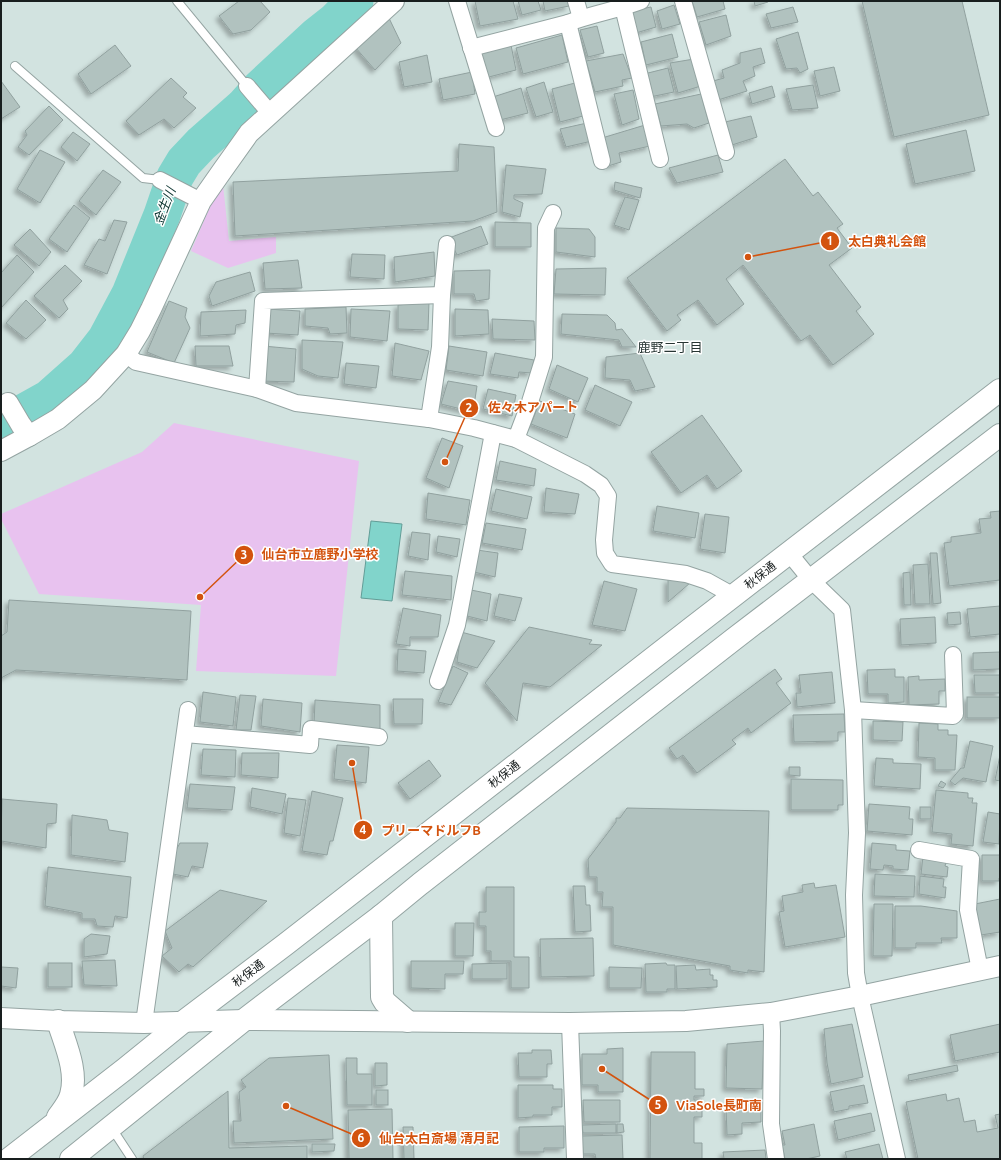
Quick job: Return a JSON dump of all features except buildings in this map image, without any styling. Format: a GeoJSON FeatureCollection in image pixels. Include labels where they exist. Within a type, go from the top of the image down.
{"type":"FeatureCollection","features":[{"type":"Feature","properties":{"kind":"highway","name":"秋保通"},"geometry":{"type":"LineString","coordinates":[[9,1159],[183,1022],[292,940],[1000,390]]}},
{"type":"Feature","properties":{"kind":"highway"},"geometry":{"type":"LineString","coordinates":[[71,1159],[244,1020],[381,916],[432,874],[740,634],[1000,435]]}},
{"type":"Feature","properties":{"kind":"highway"},"geometry":{"type":"LineString","coordinates":[[381,916],[382,997],[385,1002],[407,1021]]}},
{"type":"Feature","properties":{"kind":"highway"},"geometry":{"type":"LineString","coordinates":[[54,1125],[71,1097],[73,1083],[72,1071],[58,1022]]}},
{"type":"Feature","properties":{"kind":"street"},"geometry":{"type":"LineString","coordinates":[[1,450],[25,431],[58,419],[93,390],[126,354],[151,309],[201,202],[266,107],[394,1]]}},
{"type":"Feature","properties":{"kind":"street"},"geometry":{"type":"LineString","coordinates":[[457,1],[496,128]]}},
{"type":"Feature","properties":{"kind":"street"},"geometry":{"type":"LineString","coordinates":[[576,1],[574,21],[602,161]]}},
{"type":"Feature","properties":{"kind":"street"},"geometry":{"type":"LineString","coordinates":[[471,48],[623,8],[641,1]]}},
{"type":"Feature","properties":{"kind":"street"},"geometry":{"type":"LineString","coordinates":[[683,1],[726,152]]}},
{"type":"Feature","properties":{"kind":"street"},"geometry":{"type":"LineString","coordinates":[[623,8],[660,159]]}},
{"type":"Feature","properties":{"kind":"street"},"geometry":{"type":"LineString","coordinates":[[247,86],[266,107]]}},
{"type":"Feature","properties":{"kind":"street"},"geometry":{"type":"LineString","coordinates":[[160,180],[201,202]]}},
{"type":"Feature","properties":{"kind":"street"},"geometry":{"type":"LineString","coordinates":[[516,440],[544,357],[546,228],[553,213]]}},
{"type":"Feature","properties":{"kind":"street"},"geometry":{"type":"LineString","coordinates":[[429,419],[440,347],[442,295],[447,244]]}},
{"type":"Feature","properties":{"kind":"street"},"geometry":{"type":"LineString","coordinates":[[257,389],[263,301],[442,295]]}},
{"type":"Feature","properties":{"kind":"street"},"geometry":{"type":"LineString","coordinates":[[126,354],[136,362],[257,389],[296,403],[429,419],[474,428],[516,440],[585,474],[601,485],[608,496],[604,540],[605,553],[612,564],[686,574],[707,581],[734,596]]}},
{"type":"Feature","properties":{"kind":"street"},"geometry":{"type":"LineString","coordinates":[[5,398],[25,431]]}},
{"type":"Feature","properties":{"kind":"street"},"geometry":{"type":"LineString","coordinates":[[438,681],[456,624],[493,433]]}},
{"type":"Feature","properties":{"kind":"street"},"geometry":{"type":"LineString","coordinates":[[789,553],[811,580],[842,610],[853,710],[857,833],[854,895],[856,973],[897,1159]]}},
{"type":"Feature","properties":{"kind":"street"},"geometry":{"type":"LineString","coordinates":[[853,710],[953,716],[955,714],[953,655]]}},
{"type":"Feature","properties":{"kind":"street"},"geometry":{"type":"LineString","coordinates":[[144,1022],[188,710]]}},
{"type":"Feature","properties":{"kind":"street"},"geometry":{"type":"LineString","coordinates":[[185,734],[310,745],[311,729],[379,737]]}},
{"type":"Feature","properties":{"kind":"street"},"geometry":{"type":"LineString","coordinates":[[919,850],[972,859],[968,910],[980,970]]}},
{"type":"Feature","properties":{"kind":"street"},"geometry":{"type":"LineString","coordinates":[[1,1018],[58,1022],[183,1022],[244,1020],[570,1023],[686,1022],[771,1012],[860,996],[1000,966]]}},
{"type":"Feature","properties":{"kind":"street"},"geometry":{"type":"LineString","coordinates":[[771,1012],[771,1124],[776,1159]]}},
{"type":"Feature","properties":{"kind":"street"},"geometry":{"type":"LineString","coordinates":[[570,1023],[575,1159]]}},
{"type":"Feature","properties":{"kind":"lane"},"geometry":{"type":"LineString","coordinates":[[177,1],[247,86]]}},
{"type":"Feature","properties":{"kind":"lane"},"geometry":{"type":"LineString","coordinates":[[14,66],[143,178],[160,180]]}},
{"type":"Feature","properties":{"kind":"lane"},"geometry":{"type":"LineString","coordinates":[[111,1127],[132,1159]]}},
{"type":"Feature","properties":{"kind":"shaded area"},"geometry":{"type":"Polygon","coordinates":[[[223,185],[229,241],[276,237],[276,253],[228,268],[191,251],[212,202],[223,185]]]}},
{"type":"Feature","properties":{"kind":"shaded area"},"geometry":{"type":"Polygon","coordinates":[[[174,423],[359,461],[336,676],[196,671],[201,605],[39,594],[1,519],[1,514],[142,452],[174,423]]]}},
{"type":"Feature","properties":{"kind":"water"},"geometry":{"type":"Polygon","coordinates":[[[371,521],[402,524],[392,601],[361,598],[371,521]]]}},
{"type":"Feature","properties":{"kind":"waterway","name":"金生川"},"geometry":{"type":"LineString","coordinates":[[1,425],[49,398],[85,366],[106,339],[130,294],[162,215],[175,177],[184,162],[201,144],[243,107],[260,88],[316,36],[335,21],[355,1]]}},
{"type":"Feature","properties":{"kind":"place","name":"太白典礼会館"},"geometry":{"type":"Point","coordinates":[748,257]}},
{"type":"Feature","properties":{"kind":"place","name":"佐々木アパート"},"geometry":{"type":"Point","coordinates":[445,462]}},
{"type":"Feature","properties":{"kind":"place","name":"仙台市立鹿野小学校"},"geometry":{"type":"Point","coordinates":[200,597]}},
{"type":"Feature","properties":{"kind":"place","name":"プリーマドルフB"},"geometry":{"type":"Point","coordinates":[352,763]}},
{"type":"Feature","properties":{"kind":"place","name":"ViaSole長町南"},"geometry":{"type":"Point","coordinates":[602,1069]}},
{"type":"Feature","properties":{"kind":"place","name":"仙台太白斎場 清月記"},"geometry":{"type":"Point","coordinates":[286,1106]}},
{"type":"Feature","properties":{"kind":"district","name":"鹿野二丁目"},"geometry":{"type":"Point","coordinates":[670,347]}}]}
